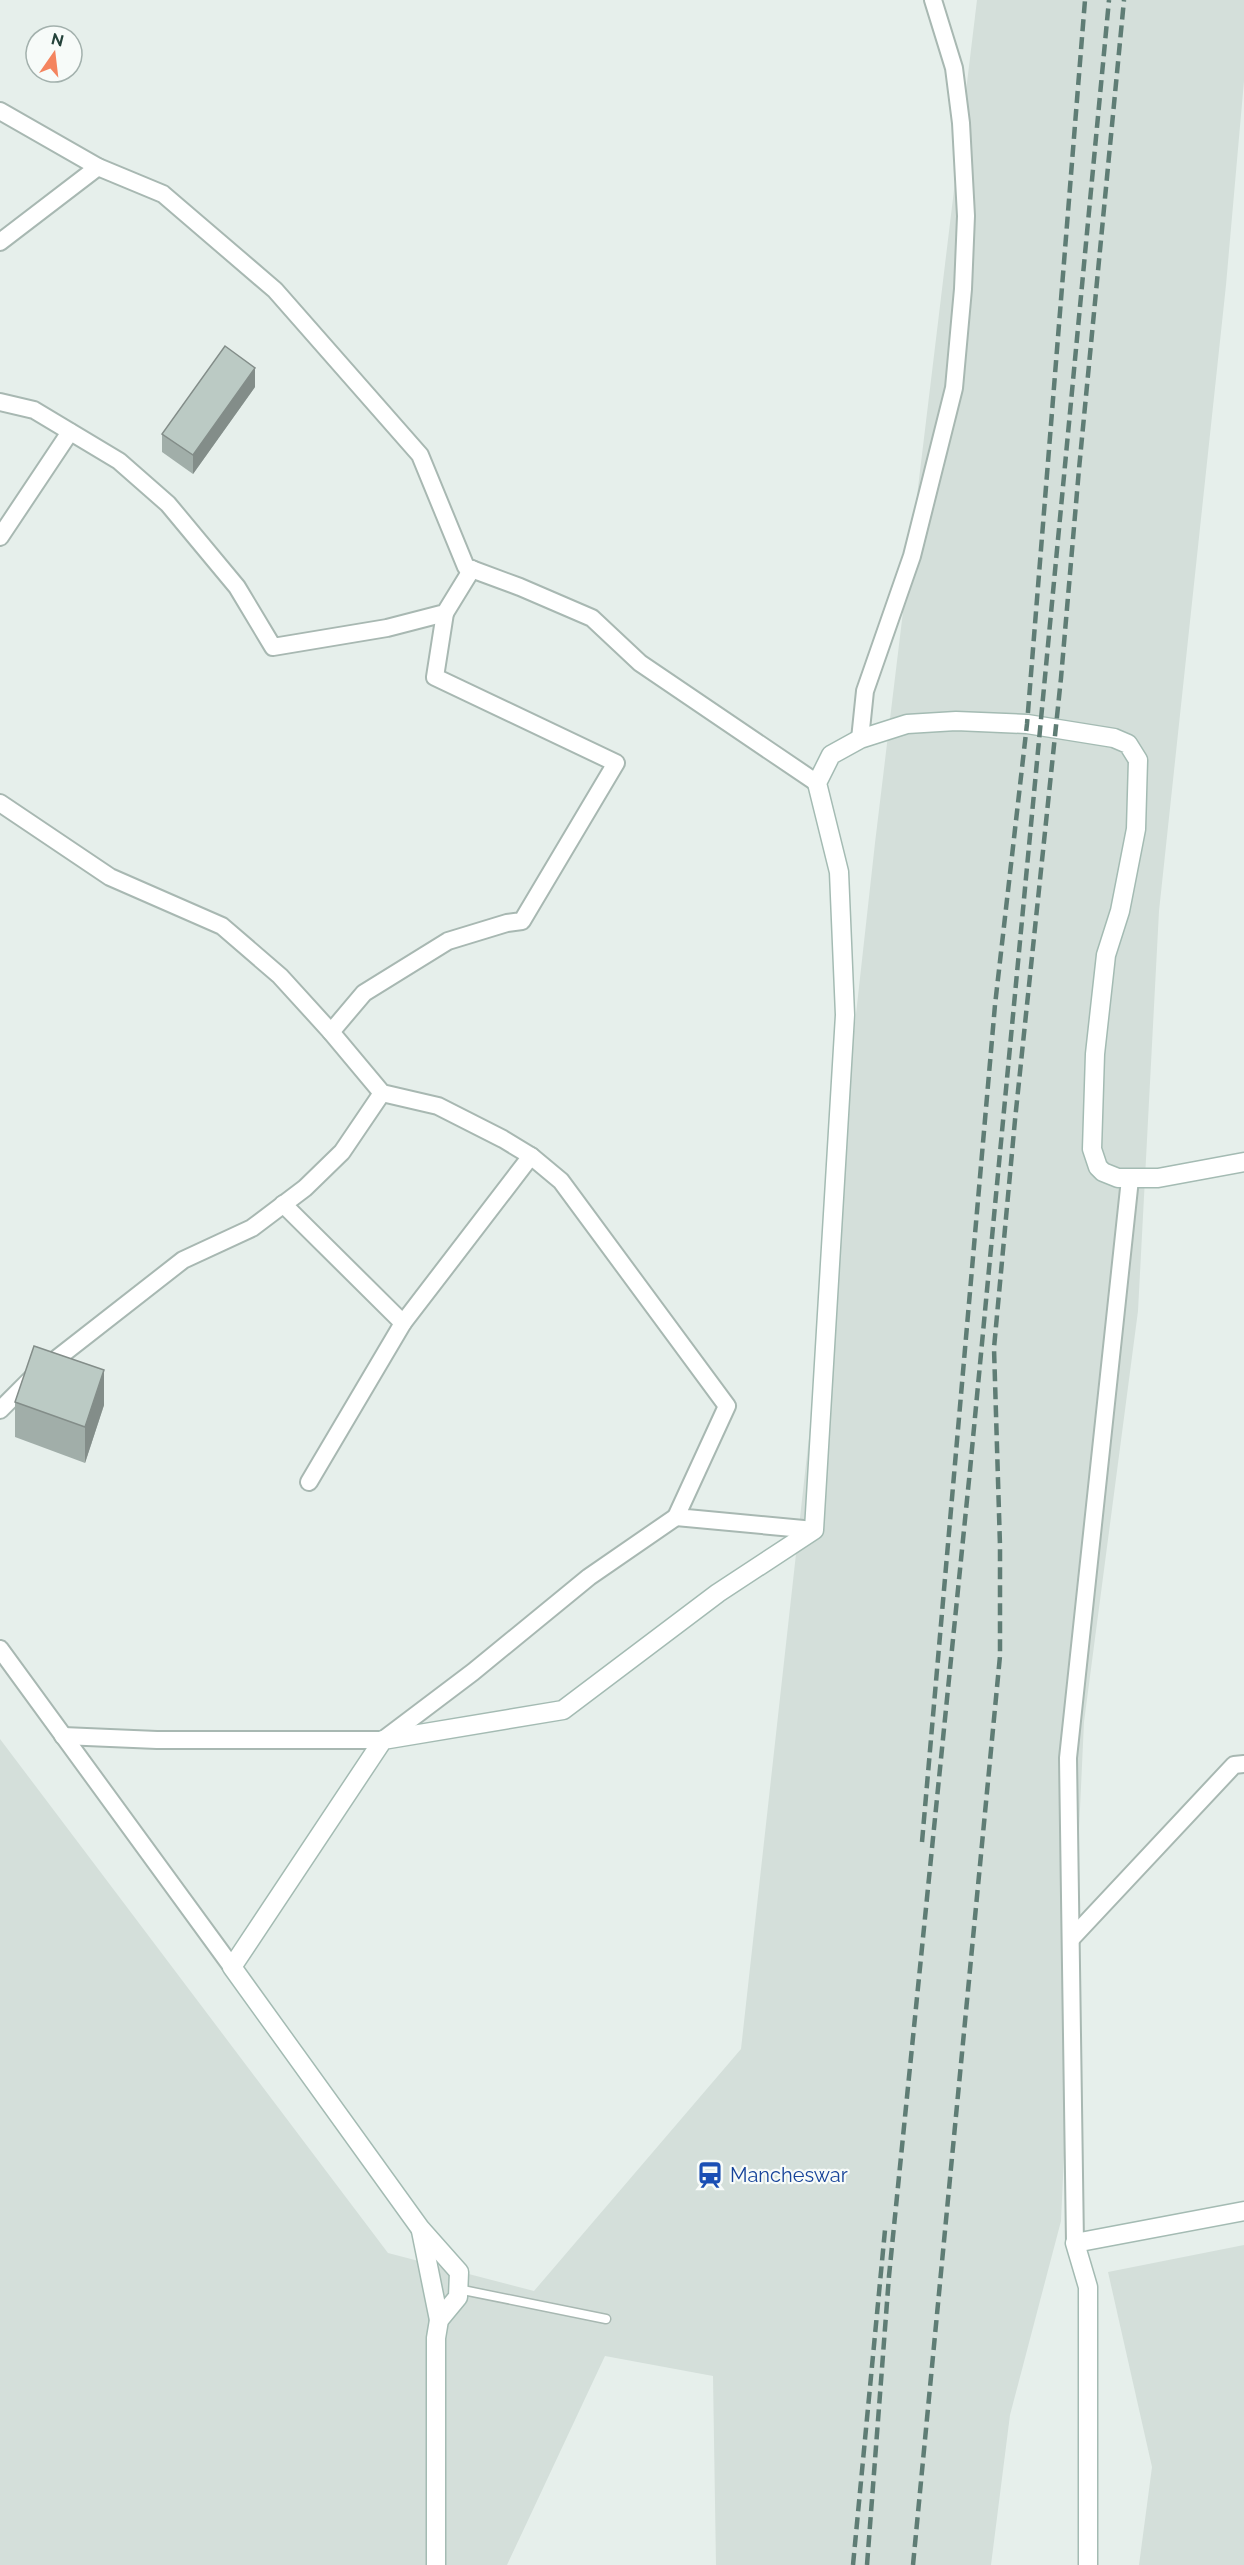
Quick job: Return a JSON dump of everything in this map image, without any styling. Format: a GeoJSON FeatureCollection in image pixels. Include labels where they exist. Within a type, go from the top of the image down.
{"type":"FeatureCollection","features":[{"type":"Feature","properties":{"kind":"street"},"geometry":{"type":"LineString","coordinates":[[860,739],[865,691],[912,556],[954,388],[963,289],[966,216],[961,123],[954,68],[933,0]]}},
{"type":"Feature","properties":{"kind":"street"},"geometry":{"type":"LineString","coordinates":[[0,111],[98,167],[163,194],[275,290],[420,455],[466,567],[592,618],[640,663],[818,783]]}},
{"type":"Feature","properties":{"kind":"street"},"geometry":{"type":"LineString","coordinates":[[0,242],[98,167]]}},
{"type":"Feature","properties":{"kind":"street"},"geometry":{"type":"LineString","coordinates":[[0,402],[34,410],[119,461],[168,504],[237,587],[273,647],[387,628],[445,614]]}},
{"type":"Feature","properties":{"kind":"street"},"geometry":{"type":"LineString","coordinates":[[0,537],[70,432]]}},
{"type":"Feature","properties":{"kind":"street"},"geometry":{"type":"LineString","coordinates":[[331,1032],[364,993],[448,941],[507,923],[522,921],[616,763],[435,677],[445,614],[472,570]]}},
{"type":"Feature","properties":{"kind":"street"},"geometry":{"type":"LineString","coordinates":[[814,1530],[845,1015],[839,872],[818,783],[831,755],[860,739],[907,724],[956,721],[1027,724],[1114,738],[1128,744],[1138,760],[1136,829],[1120,911],[1106,955],[1101,993],[1092,1149],[1098,1167],[1103,1172],[1118,1178],[1158,1178],[1244,1162]]}},
{"type":"Feature","properties":{"kind":"street"},"geometry":{"type":"LineString","coordinates":[[0,803],[110,877],[222,926],[280,976],[382,1093],[438,1106],[504,1139],[531,1156],[561,1181],[727,1406],[676,1517],[589,1577],[473,1672],[383,1740],[232,1967]]}},
{"type":"Feature","properties":{"kind":"street"},"geometry":{"type":"LineString","coordinates":[[0,1410],[32,1378],[183,1260],[252,1227],[305,1188],[342,1152],[382,1093]]}},
{"type":"Feature","properties":{"kind":"street"},"geometry":{"type":"LineString","coordinates":[[309,1482],[403,1323],[531,1156]]}},
{"type":"Feature","properties":{"kind":"street"},"geometry":{"type":"LineString","coordinates":[[1088,2565],[1088,2287],[1075,2243],[1068,1758],[1130,1179]]}},
{"type":"Feature","properties":{"kind":"street"},"geometry":{"type":"LineString","coordinates":[[283,1204],[403,1323]]}},
{"type":"Feature","properties":{"kind":"street"},"geometry":{"type":"LineString","coordinates":[[676,1517],[814,1530]]}},
{"type":"Feature","properties":{"kind":"street"},"geometry":{"type":"LineString","coordinates":[[63,1736],[158,1740],[383,1740],[562,1710],[718,1593],[814,1530]]}},
{"type":"Feature","properties":{"kind":"street"},"geometry":{"type":"LineString","coordinates":[[0,1649],[420,2228],[459,2272],[458,2297],[439,2320]]}},
{"type":"Feature","properties":{"kind":"street"},"geometry":{"type":"LineString","coordinates":[[1071,1939],[1234,1766],[1244,1764]]}},
{"type":"Feature","properties":{"kind":"street"},"geometry":{"type":"LineString","coordinates":[[1075,2243],[1244,2211]]}},
{"type":"Feature","properties":{"kind":"street"},"geometry":{"type":"LineString","coordinates":[[420,2228],[439,2320],[436,2338],[436,2565]]}},
{"type":"Feature","properties":{"kind":"lane"},"geometry":{"type":"LineString","coordinates":[[458,2289],[606,2319]]}},
{"type":"Feature","properties":{"kind":"shaded area"},"geometry":{"type":"Polygon","coordinates":[[[977,0],[1244,0],[1244,81],[1226,285],[1159,911],[1138,1311],[1084,1722],[1061,2221],[1010,2415],[991,2565],[716,2565],[713,2376],[605,2356],[507,2565],[0,2565],[0,1739],[388,2253],[534,2291],[741,2049],[875,843],[977,0]]]}},
{"type":"Feature","properties":{"kind":"shaded area"},"geometry":{"type":"Polygon","coordinates":[[[1244,2245],[1244,2565],[1139,2565],[1152,2467],[1108,2272],[1244,2245]]]}},
{"type":"Feature","properties":{"kind":"building"},"geometry":{"type":"Polygon","coordinates":[[[225,346],[255,368],[193,455],[162,434],[225,346]]]}},
{"type":"Feature","properties":{"kind":"building"},"geometry":{"type":"Polygon","coordinates":[[[34,1346],[104,1370],[85,1427],[15,1402],[34,1346]]]}},
{"type":"Feature","properties":{"kind":"railway"},"geometry":{"type":"LineString","coordinates":[[922,1842],[995,1005],[1027,724],[1085,0]]}},
{"type":"Feature","properties":{"kind":"railway"},"geometry":{"type":"LineString","coordinates":[[867,2565],[889,2276],[970,1470],[1109,0]]}},
{"type":"Feature","properties":{"kind":"railway"},"geometry":{"type":"LineString","coordinates":[[913,2565],[1000,1656],[1000,1546],[994,1348],[1061,678],[1124,0]]}},
{"type":"Feature","properties":{"kind":"railway"},"geometry":{"type":"LineString","coordinates":[[853,2565],[885,2230]]}},
{"type":"Feature","properties":{"kind":"place","name":"Mancheswar"},"geometry":{"type":"Point","coordinates":[710,2175]}}]}
